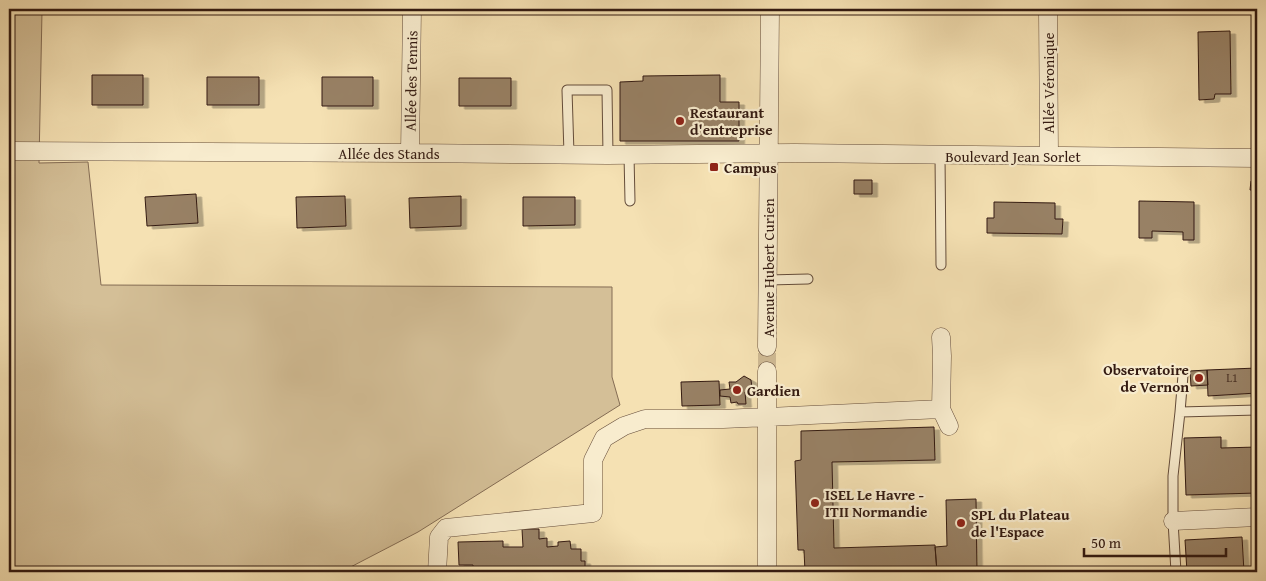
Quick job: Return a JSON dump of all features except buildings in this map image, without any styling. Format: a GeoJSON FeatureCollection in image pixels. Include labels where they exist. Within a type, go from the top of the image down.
{"type":"FeatureCollection","features":[{"type":"Feature","properties":{"kind":"street","name":"Allée des Tennis"},"geometry":{"type":"LineString","coordinates":[[410,153],[412,9]]}},
{"type":"Feature","properties":{"kind":"street","name":"Avenue Hubert Curien"},"geometry":{"type":"LineString","coordinates":[[767,347],[770,9]]}},
{"type":"Feature","properties":{"kind":"street","name":"Allée Véronique"},"geometry":{"type":"LineString","coordinates":[[1048,9],[1049,156]]}},
{"type":"Feature","properties":{"kind":"street","name":"Allée des Stands"},"geometry":{"type":"LineString","coordinates":[[9,150],[608,155],[769,154]]}},
{"type":"Feature","properties":{"kind":"street","name":"Boulevard Jean Sorlet"},"geometry":{"type":"LineString","coordinates":[[769,154],[1257,158]]}},
{"type":"Feature","properties":{"kind":"street"},"geometry":{"type":"LineString","coordinates":[[941,337],[941,409],[949,426]]}},
{"type":"Feature","properties":{"kind":"street"},"geometry":{"type":"LineString","coordinates":[[767,371],[768,572]]}},
{"type":"Feature","properties":{"kind":"street"},"geometry":{"type":"LineString","coordinates":[[436,572],[439,537],[446,528],[593,513],[593,460],[604,438],[624,426],[645,419],[723,419],[941,409]]}},
{"type":"Feature","properties":{"kind":"street"},"geometry":{"type":"LineString","coordinates":[[1173,521],[1257,518]]}},
{"type":"Feature","properties":{"kind":"lane"},"geometry":{"type":"LineString","coordinates":[[568,154],[567,90],[607,90],[608,155]]}},
{"type":"Feature","properties":{"kind":"lane"},"geometry":{"type":"LineString","coordinates":[[629,155],[630,201]]}},
{"type":"Feature","properties":{"kind":"lane"},"geometry":{"type":"LineString","coordinates":[[940,156],[941,266]]}},
{"type":"Feature","properties":{"kind":"lane"},"geometry":{"type":"LineString","coordinates":[[768,280],[808,279]]}},
{"type":"Feature","properties":{"kind":"lane"},"geometry":{"type":"LineString","coordinates":[[1176,572],[1173,476],[1182,375]]}},
{"type":"Feature","properties":{"kind":"lane"},"geometry":{"type":"LineString","coordinates":[[1180,412],[1257,410]]}},
{"type":"Feature","properties":{"kind":"shaded area"},"geometry":{"type":"Polygon","coordinates":[[[9,9],[96,9],[42,11],[39,163],[88,162],[101,285],[612,287],[612,377],[620,405],[418,532],[341,572],[9,572],[9,9]]]}},
{"type":"Feature","properties":{"kind":"tunnel"},"geometry":{"type":"LineString","coordinates":[[767,347],[767,371]]}},
{"type":"Feature","properties":{"kind":"place","name":"Restaurant d'entreprise"},"geometry":{"type":"Point","coordinates":[680,121]}},
{"type":"Feature","properties":{"kind":"place","name":"Campus"},"geometry":{"type":"Point","coordinates":[714,167]}},
{"type":"Feature","properties":{"kind":"place","name":"Observatoire de Vernon"},"geometry":{"type":"Point","coordinates":[1199,378]}},
{"type":"Feature","properties":{"kind":"place","name":"Gardien"},"geometry":{"type":"Point","coordinates":[737,390]}},
{"type":"Feature","properties":{"kind":"place","name":"ISEL Le Havre - ITII Normandie"},"geometry":{"type":"Point","coordinates":[815,503]}},
{"type":"Feature","properties":{"kind":"place","name":"SPL du Plateau de l'Espace"},"geometry":{"type":"Point","coordinates":[961,523]}}]}
